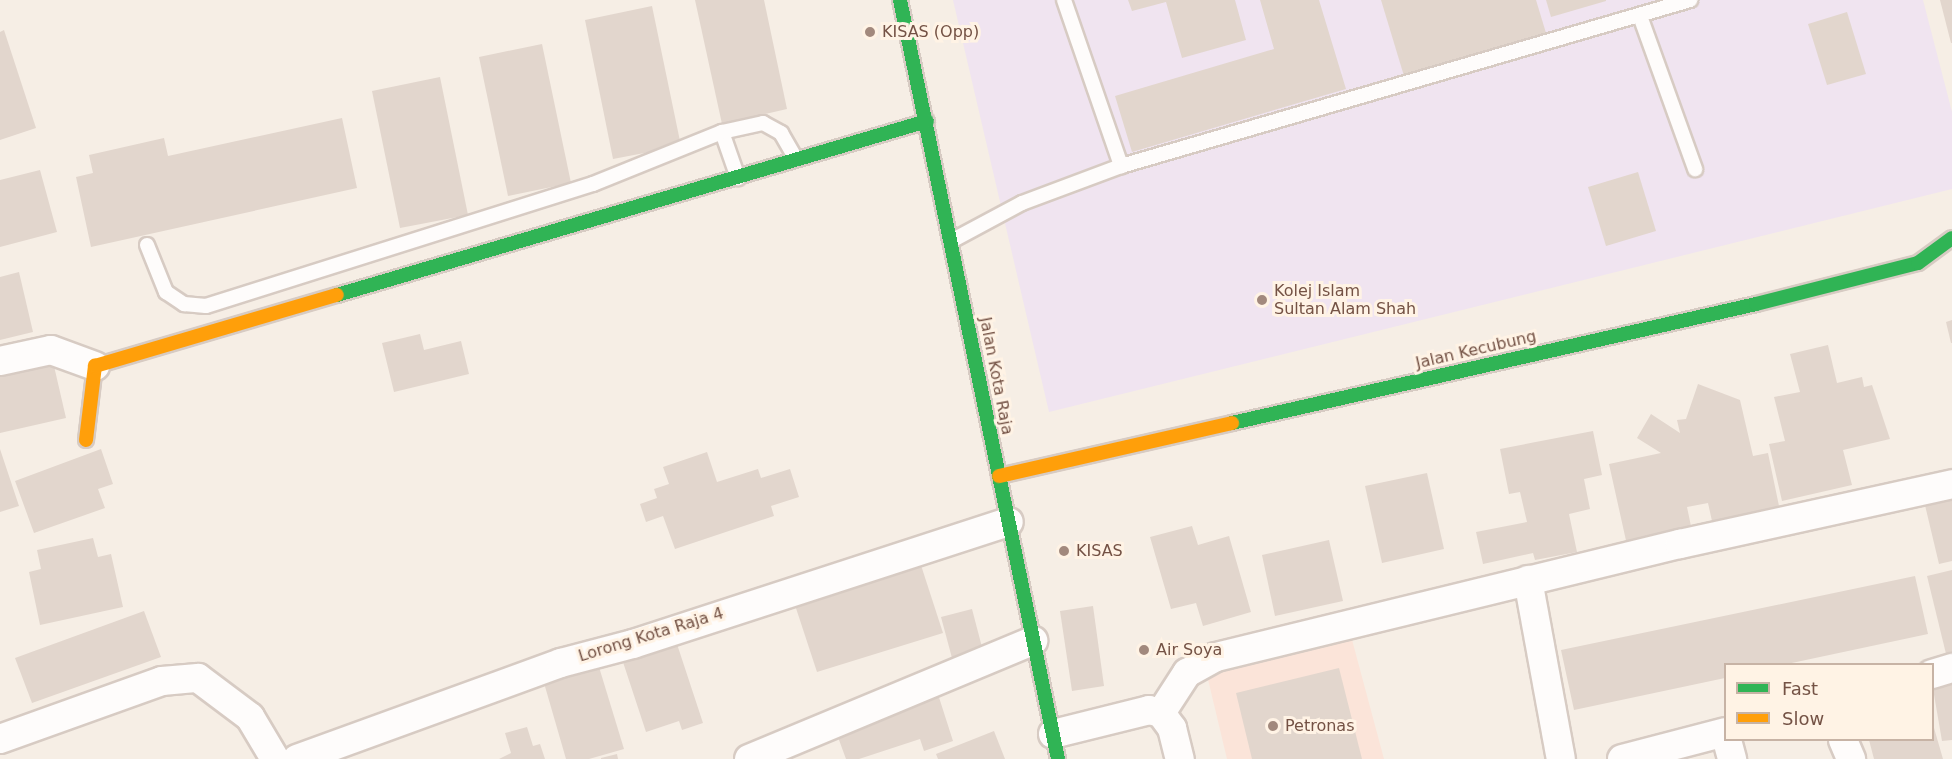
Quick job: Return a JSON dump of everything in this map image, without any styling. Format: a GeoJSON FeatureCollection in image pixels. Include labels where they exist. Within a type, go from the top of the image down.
{"type":"FeatureCollection","features":[{"type":"Feature","properties":{"kind":"street","name":"Jalan Kota Raja"},"geometry":{"type":"LineString","coordinates":[[900,0],[953,240],[1055,747]]}},
{"type":"Feature","properties":{"kind":"street"},"geometry":{"type":"LineString","coordinates":[[0,361],[51,351],[95,366],[797,161],[927,120]]}},
{"type":"Feature","properties":{"kind":"street","name":"Jalan Kecubung"},"geometry":{"type":"LineString","coordinates":[[999,476],[1756,304],[1918,263],[1952,238]]}},
{"type":"Feature","properties":{"kind":"street"},"geometry":{"type":"LineString","coordinates":[[86,440],[95,366]]}},
{"type":"Feature","properties":{"kind":"street"},"geometry":{"type":"LineString","coordinates":[[1161,713],[1187,673],[1216,657],[1528,580],[1952,483]]}},
{"type":"Feature","properties":{"kind":"street","name":"Lorong Kota Raja 4"},"geometry":{"type":"LineString","coordinates":[[297,759],[561,663],[633,645],[1009,522]]}},
{"type":"Feature","properties":{"kind":"street"},"geometry":{"type":"LineString","coordinates":[[1528,580],[1562,759]]}},
{"type":"Feature","properties":{"kind":"street"},"geometry":{"type":"LineString","coordinates":[[749,759],[1033,641]]}},
{"type":"Feature","properties":{"kind":"street"},"geometry":{"type":"LineString","coordinates":[[1934,673],[1952,668]]}},
{"type":"Feature","properties":{"kind":"street"},"geometry":{"type":"LineString","coordinates":[[0,739],[162,681],[198,678],[250,717],[274,759]]}},
{"type":"Feature","properties":{"kind":"street"},"geometry":{"type":"LineString","coordinates":[[1055,747],[1149,710],[1161,713],[1172,728],[1180,759]]}},
{"type":"Feature","properties":{"kind":"street"},"geometry":{"type":"LineString","coordinates":[[1622,759],[1724,732]]}},
{"type":"Feature","properties":{"kind":"street"},"geometry":{"type":"LineString","coordinates":[[1727,741],[1731,759]]}},
{"type":"Feature","properties":{"kind":"street"},"geometry":{"type":"LineString","coordinates":[[1843,741],[1851,759]]}},
{"type":"Feature","properties":{"kind":"lane"},"geometry":{"type":"LineString","coordinates":[[1064,0],[1121,166]]}},
{"type":"Feature","properties":{"kind":"lane"},"geometry":{"type":"LineString","coordinates":[[953,240],[1022,203],[1121,166],[1690,0]]}},
{"type":"Feature","properties":{"kind":"lane"},"geometry":{"type":"LineString","coordinates":[[1640,16],[1695,169]]}},
{"type":"Feature","properties":{"kind":"lane"},"geometry":{"type":"LineString","coordinates":[[147,245],[166,292],[184,304],[206,306],[593,184],[722,132],[763,123],[781,133],[797,161]]}},
{"type":"Feature","properties":{"kind":"lane"},"geometry":{"type":"LineString","coordinates":[[722,132],[738,178]]}},
{"type":"Feature","properties":{"kind":"shaded area","name":"Kolej Islam Sultan Alam Shah"},"geometry":{"type":"Polygon","coordinates":[[[953,0],[1923,0],[1952,112],[1952,189],[1049,412],[953,0]]]}},
{"type":"Feature","properties":{"kind":"shaded area"},"geometry":{"type":"Polygon","coordinates":[[[1351,636],[1384,759],[1227,759],[1206,671],[1351,636]]]}},
{"type":"Feature","properties":{"kind":"building"},"geometry":{"type":"Polygon","coordinates":[[[695,0],[764,0],[787,109],[722,124],[695,0]]]}},
{"type":"Feature","properties":{"kind":"building"},"geometry":{"type":"Polygon","coordinates":[[[1128,0],[1235,0],[1246,40],[1182,58],[1166,2],[1132,11],[1128,0]]]}},
{"type":"Feature","properties":{"kind":"building"},"geometry":{"type":"Polygon","coordinates":[[[1260,0],[1319,0],[1346,89],[1132,152],[1115,96],[1274,49],[1260,0]]]}},
{"type":"Feature","properties":{"kind":"building"},"geometry":{"type":"Polygon","coordinates":[[[1381,0],[1536,0],[1546,33],[1404,76],[1381,0]]]}},
{"type":"Feature","properties":{"kind":"building"},"geometry":{"type":"Polygon","coordinates":[[[1546,0],[1606,0],[1606,1],[1551,17],[1546,0]]]}},
{"type":"Feature","properties":{"kind":"building"},"geometry":{"type":"Polygon","coordinates":[[[1940,0],[1952,0],[1952,43],[1951,43],[1940,0]]]}},
{"type":"Feature","properties":{"kind":"building"},"geometry":{"type":"Polygon","coordinates":[[[652,6],[681,146],[613,159],[585,20],[652,6]]]}},
{"type":"Feature","properties":{"kind":"building"},"geometry":{"type":"Polygon","coordinates":[[[1847,12],[1866,74],[1827,85],[1808,24],[1847,12]]]}},
{"type":"Feature","properties":{"kind":"building"},"geometry":{"type":"Polygon","coordinates":[[[4,30],[36,128],[0,140],[0,32],[4,30]]]}},
{"type":"Feature","properties":{"kind":"building"},"geometry":{"type":"Polygon","coordinates":[[[542,44],[571,183],[508,196],[479,57],[542,44]]]}},
{"type":"Feature","properties":{"kind":"building"},"geometry":{"type":"Polygon","coordinates":[[[440,77],[468,215],[400,228],[372,91],[440,77]]]}},
{"type":"Feature","properties":{"kind":"building"},"geometry":{"type":"Polygon","coordinates":[[[342,118],[357,188],[91,247],[76,177],[93,173],[89,155],[164,138],[168,156],[342,118]]]}},
{"type":"Feature","properties":{"kind":"building"},"geometry":{"type":"Polygon","coordinates":[[[40,170],[57,232],[0,247],[0,180],[40,170]]]}},
{"type":"Feature","properties":{"kind":"building"},"geometry":{"type":"Polygon","coordinates":[[[1638,172],[1656,231],[1606,246],[1588,187],[1638,172]]]}},
{"type":"Feature","properties":{"kind":"building"},"geometry":{"type":"Polygon","coordinates":[[[19,272],[33,332],[0,340],[0,277],[19,272]]]}},
{"type":"Feature","properties":{"kind":"building"},"geometry":{"type":"Polygon","coordinates":[[[1952,320],[1952,343],[1951,343],[1946,322],[1952,320]]]}},
{"type":"Feature","properties":{"kind":"building"},"geometry":{"type":"Polygon","coordinates":[[[420,334],[424,350],[461,341],[469,374],[394,392],[382,343],[420,334]]]}},
{"type":"Feature","properties":{"kind":"building"},"geometry":{"type":"Polygon","coordinates":[[[1828,345],[1837,383],[1862,377],[1864,387],[1872,385],[1890,439],[1843,450],[1852,485],[1782,501],[1769,444],[1785,441],[1774,397],[1800,392],[1790,354],[1828,345]]]}},
{"type":"Feature","properties":{"kind":"building"},"geometry":{"type":"Polygon","coordinates":[[[51,353],[66,418],[0,433],[0,364],[51,353]]]}},
{"type":"Feature","properties":{"kind":"building"},"geometry":{"type":"Polygon","coordinates":[[[1698,384],[1740,400],[1753,456],[1768,453],[1779,506],[1712,521],[1708,503],[1687,507],[1692,531],[1627,545],[1609,464],[1661,453],[1637,438],[1651,414],[1680,433],[1677,420],[1686,419],[1698,384]]]}},
{"type":"Feature","properties":{"kind":"building"},"geometry":{"type":"Polygon","coordinates":[[[1593,431],[1602,475],[1584,479],[1590,509],[1569,514],[1577,552],[1535,560],[1533,553],[1483,564],[1476,532],[1527,522],[1520,492],[1509,494],[1500,449],[1593,431]]]}},
{"type":"Feature","properties":{"kind":"building"},"geometry":{"type":"Polygon","coordinates":[[[0,449],[19,506],[0,512],[0,449]]]}},
{"type":"Feature","properties":{"kind":"building"},"geometry":{"type":"Polygon","coordinates":[[[101,449],[113,484],[98,489],[105,508],[34,533],[15,481],[101,449]]]}},
{"type":"Feature","properties":{"kind":"building"},"geometry":{"type":"Polygon","coordinates":[[[707,452],[717,482],[758,469],[761,478],[790,469],[799,497],[771,506],[774,516],[675,549],[663,516],[646,522],[640,504],[657,498],[654,489],[669,484],[663,467],[707,452]]]}},
{"type":"Feature","properties":{"kind":"building"},"geometry":{"type":"Polygon","coordinates":[[[1427,473],[1444,549],[1382,563],[1365,486],[1427,473]]]}},
{"type":"Feature","properties":{"kind":"building"},"geometry":{"type":"Polygon","coordinates":[[[1952,495],[1952,561],[1939,564],[1924,501],[1952,495]]]}},
{"type":"Feature","properties":{"kind":"building"},"geometry":{"type":"Polygon","coordinates":[[[1192,526],[1198,545],[1229,536],[1251,612],[1203,626],[1196,603],[1171,609],[1150,537],[1192,526]]]}},
{"type":"Feature","properties":{"kind":"building"},"geometry":{"type":"Polygon","coordinates":[[[93,538],[98,557],[111,554],[123,607],[40,625],[29,572],[41,569],[37,550],[93,538]]]}},
{"type":"Feature","properties":{"kind":"building"},"geometry":{"type":"Polygon","coordinates":[[[1329,540],[1343,601],[1275,616],[1262,555],[1329,540]]]}},
{"type":"Feature","properties":{"kind":"building"},"geometry":{"type":"Polygon","coordinates":[[[918,556],[943,633],[817,672],[792,596],[918,556]]]}},
{"type":"Feature","properties":{"kind":"building"},"geometry":{"type":"Polygon","coordinates":[[[1952,570],[1952,661],[1948,662],[1927,576],[1952,570]]]}},
{"type":"Feature","properties":{"kind":"building"},"geometry":{"type":"Polygon","coordinates":[[[1915,576],[1928,634],[1792,663],[1724,663],[1724,678],[1574,710],[1561,650],[1915,576]]]}},
{"type":"Feature","properties":{"kind":"building"},"geometry":{"type":"Polygon","coordinates":[[[1093,606],[1104,686],[1072,691],[1060,611],[1093,606]]]}},
{"type":"Feature","properties":{"kind":"building"},"geometry":{"type":"Polygon","coordinates":[[[972,609],[983,651],[952,658],[941,617],[972,609]]]}},
{"type":"Feature","properties":{"kind":"building"},"geometry":{"type":"Polygon","coordinates":[[[144,611],[161,657],[32,703],[15,658],[144,611]]]}},
{"type":"Feature","properties":{"kind":"building"},"geometry":{"type":"Polygon","coordinates":[[[675,638],[703,723],[682,730],[679,721],[646,732],[621,656],[675,638]]]}},
{"type":"Feature","properties":{"kind":"building"},"geometry":{"type":"Polygon","coordinates":[[[599,667],[624,749],[589,759],[566,759],[544,683],[599,667]]]}},
{"type":"Feature","properties":{"kind":"building"},"geometry":{"type":"Polygon","coordinates":[[[1339,668],[1362,759],[1252,759],[1236,693],[1339,668]]]}},
{"type":"Feature","properties":{"kind":"building"},"geometry":{"type":"Polygon","coordinates":[[[1952,680],[1952,740],[1942,741],[1934,683],[1952,680]]]}},
{"type":"Feature","properties":{"kind":"building"},"geometry":{"type":"Polygon","coordinates":[[[936,688],[953,741],[924,751],[920,739],[859,759],[846,759],[835,729],[936,688]]]}},
{"type":"Feature","properties":{"kind":"building"},"geometry":{"type":"Polygon","coordinates":[[[527,727],[533,746],[540,744],[545,759],[499,759],[511,753],[505,733],[527,727]]]}},
{"type":"Feature","properties":{"kind":"building"},"geometry":{"type":"Polygon","coordinates":[[[1934,728],[1943,759],[1874,759],[1869,741],[1934,741],[1934,728]]]}},
{"type":"Feature","properties":{"kind":"building"},"geometry":{"type":"Polygon","coordinates":[[[994,731],[1005,759],[938,759],[936,754],[994,731]]]}},
{"type":"Feature","properties":{"kind":"building"},"geometry":{"type":"Polygon","coordinates":[[[617,754],[618,759],[601,759],[601,758],[617,754]]]}},
{"type":"Feature","properties":{"kind":"traffic: fast"},"geometry":{"type":"LineString","coordinates":[[900,0],[1058,759]]}},
{"type":"Feature","properties":{"kind":"traffic: fast"},"geometry":{"type":"LineString","coordinates":[[337,295],[927,121]]}},
{"type":"Feature","properties":{"kind":"traffic: fast"},"geometry":{"type":"LineString","coordinates":[[1232,423],[1756,304],[1918,263],[1952,238]]}},
{"type":"Feature","properties":{"kind":"traffic: slow"},"geometry":{"type":"LineString","coordinates":[[86,440],[95,366],[337,295]]}},
{"type":"Feature","properties":{"kind":"traffic: slow"},"geometry":{"type":"LineString","coordinates":[[999,476],[1232,423]]}},
{"type":"Feature","properties":{"kind":"place","name":"KISAS (Opp)"},"geometry":{"type":"Point","coordinates":[870,32]}},
{"type":"Feature","properties":{"kind":"place","name":"Kolej Islam Sultan Alam Shah"},"geometry":{"type":"Point","coordinates":[1262,300]}},
{"type":"Feature","properties":{"kind":"place","name":"KISAS"},"geometry":{"type":"Point","coordinates":[1064,551]}},
{"type":"Feature","properties":{"kind":"place","name":"Air Soya"},"geometry":{"type":"Point","coordinates":[1144,650]}},
{"type":"Feature","properties":{"kind":"place","name":"Petronas"},"geometry":{"type":"Point","coordinates":[1273,726]}}]}
